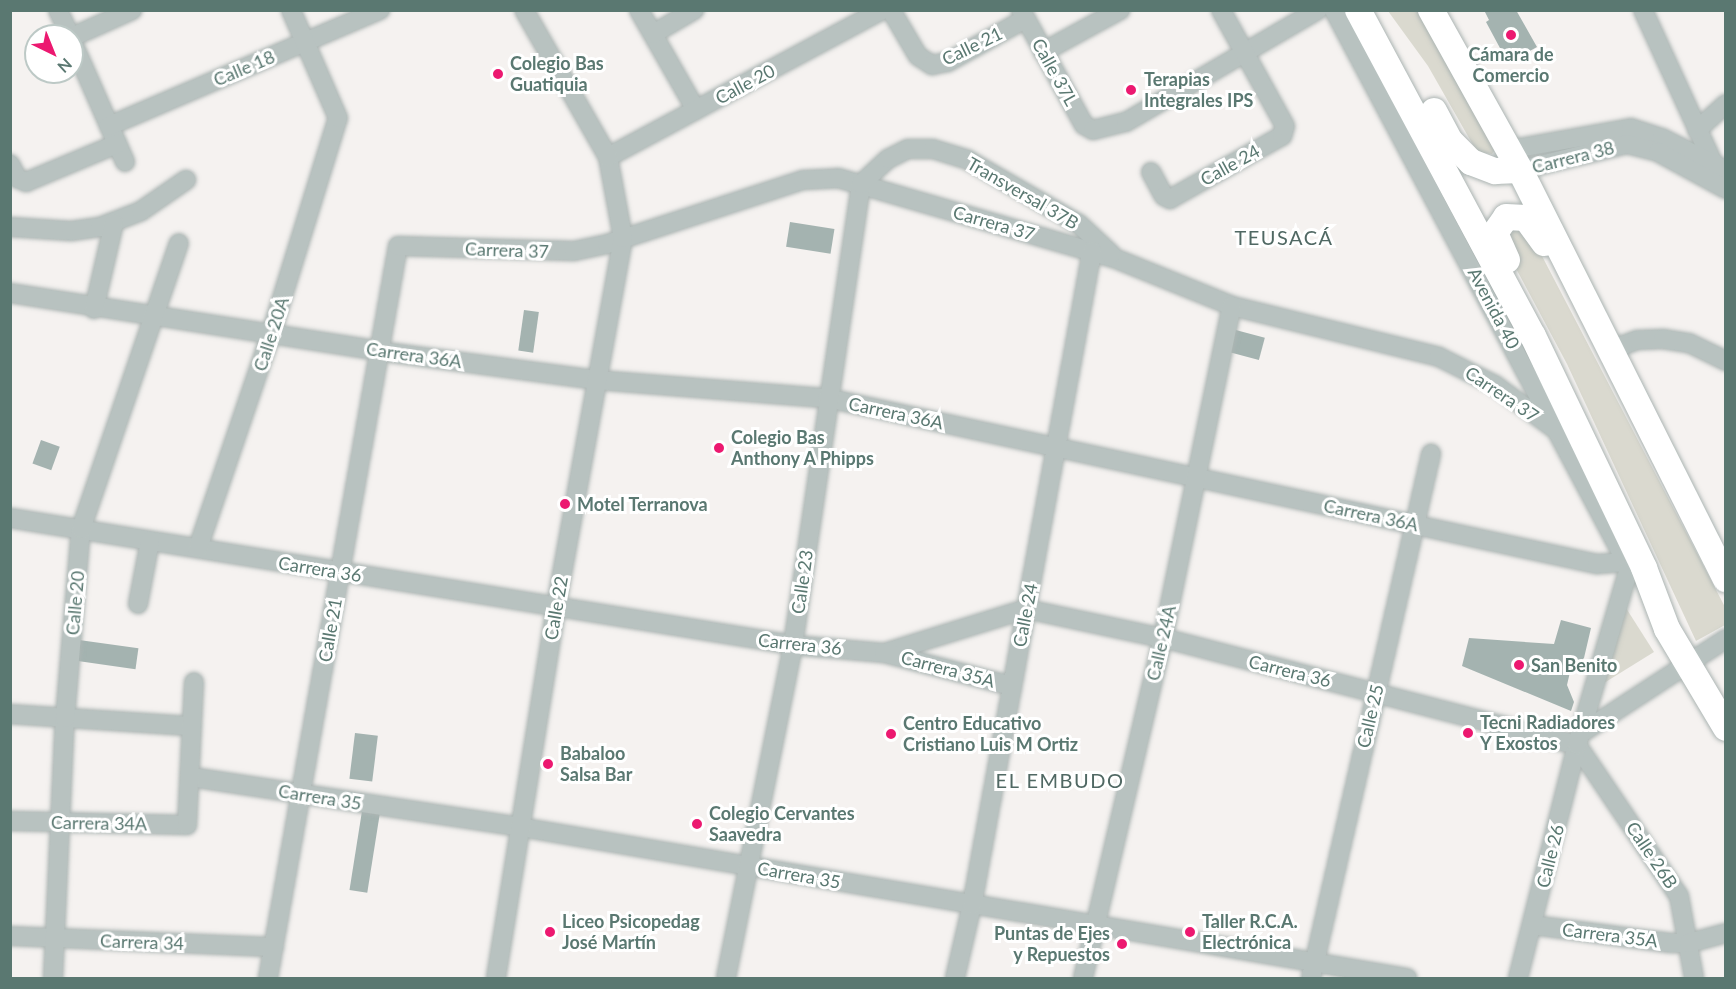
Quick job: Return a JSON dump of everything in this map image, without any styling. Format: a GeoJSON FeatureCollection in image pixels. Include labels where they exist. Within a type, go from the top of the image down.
{"type":"FeatureCollection","features":[{"type":"Feature","properties":{"kind":"highway"},"geometry":{"type":"LineString","coordinates":[[1431,10],[1514,160],[1725,579]]}},
{"type":"Feature","properties":{"kind":"highway"},"geometry":{"type":"LineString","coordinates":[[1363,19],[1401,54],[1450,141],[1464,156],[1495,171],[1514,160]]}},
{"type":"Feature","properties":{"kind":"highway","name":"Avenida 40"},"geometry":{"type":"LineString","coordinates":[[1363,19],[1533,336],[1644,568],[1655,603],[1688,666],[1725,728]]}},
{"type":"Feature","properties":{"kind":"highway"},"geometry":{"type":"LineString","coordinates":[[1533,336],[1533,305],[1499,244],[1495,233],[1499,223],[1514,215],[1526,218],[1560,266],[1577,282]]}},
{"type":"Feature","properties":{"kind":"street"},"geometry":{"type":"LineString","coordinates":[[58,10],[65,24]]}},
{"type":"Feature","properties":{"kind":"street"},"geometry":{"type":"LineString","coordinates":[[84,30],[132,10]]}},
{"type":"Feature","properties":{"kind":"street"},"geometry":{"type":"LineString","coordinates":[[291,10],[306,42]]}},
{"type":"Feature","properties":{"kind":"street","name":"Calle 18"},"geometry":{"type":"LineString","coordinates":[[109,126],[380,10]]}},
{"type":"Feature","properties":{"kind":"street"},"geometry":{"type":"LineString","coordinates":[[524,10],[608,157],[623,238]]}},
{"type":"Feature","properties":{"kind":"street"},"geometry":{"type":"LineString","coordinates":[[639,10],[696,110]]}},
{"type":"Feature","properties":{"kind":"street"},"geometry":{"type":"LineString","coordinates":[[652,34],[694,10]]}},
{"type":"Feature","properties":{"kind":"street","name":"Calle 20"},"geometry":{"type":"LineString","coordinates":[[608,157],[882,10]]}},
{"type":"Feature","properties":{"kind":"street","name":"Calle 21"},"geometry":{"type":"LineString","coordinates":[[891,10],[918,57],[932,65],[948,62],[1023,15]]}},
{"type":"Feature","properties":{"kind":"street"},"geometry":{"type":"LineString","coordinates":[[1044,52],[1120,10]]}},
{"type":"Feature","properties":{"kind":"street"},"geometry":{"type":"LineString","coordinates":[[1221,10],[1245,52],[1318,10]]}},
{"type":"Feature","properties":{"kind":"street","name":"Avenida 40"},"geometry":{"type":"LineString","coordinates":[[1334,10],[1563,435],[1628,565],[1655,603]]}},
{"type":"Feature","properties":{"kind":"street","name":"Carrera 38"},"geometry":{"type":"LineString","coordinates":[[1643,10],[1697,130],[1720,167],[1725,189]]}},
{"type":"Feature","properties":{"kind":"street","name":"Calle 37L"},"geometry":{"type":"LineString","coordinates":[[1023,15],[1084,125],[1093,130],[1126,122],[1245,52]]}},
{"type":"Feature","properties":{"kind":"street","name":"Calle 20A"},"geometry":{"type":"LineString","coordinates":[[198,548],[271,334],[338,118],[306,42]]}},
{"type":"Feature","properties":{"kind":"street","name":"Calle 24"},"geometry":{"type":"LineString","coordinates":[[1151,172],[1164,196],[1170,199],[1282,136],[1285,126],[1245,52]]}},
{"type":"Feature","properties":{"kind":"street"},"geometry":{"type":"LineString","coordinates":[[84,69],[125,162]]}},
{"type":"Feature","properties":{"kind":"street"},"geometry":{"type":"LineString","coordinates":[[1697,130],[1725,104]]}},
{"type":"Feature","properties":{"kind":"street","name":"Carrera 38"},"geometry":{"type":"LineString","coordinates":[[1514,160],[1631,128],[1662,138],[1720,167]]}},
{"type":"Feature","properties":{"kind":"street"},"geometry":{"type":"LineString","coordinates":[[10,164],[17,178],[26,182],[117,144]]}},
{"type":"Feature","properties":{"kind":"street","name":"Carrera 38"},"geometry":{"type":"LineString","coordinates":[[1514,160],[1627,144],[1658,152],[1725,189]]}},
{"type":"Feature","properties":{"kind":"street","name":"Transversal 37B"},"geometry":{"type":"LineString","coordinates":[[861,184],[888,159],[908,149],[933,149],[968,160],[1079,224],[1114,258]]}},
{"type":"Feature","properties":{"kind":"street","name":"Carrera 37"},"geometry":{"type":"LineString","coordinates":[[398,246],[557,252],[623,238],[803,180],[838,178],[1114,258],[1232,306],[1439,357],[1495,385],[1563,435]]}},
{"type":"Feature","properties":{"kind":"street"},"geometry":{"type":"LineString","coordinates":[[10,227],[71,231],[114,223],[141,211],[186,180]]}},
{"type":"Feature","properties":{"kind":"street","name":"Calle 23"},"geometry":{"type":"LineString","coordinates":[[726,978],[793,645],[827,398],[861,184]]}},
{"type":"Feature","properties":{"kind":"street"},"geometry":{"type":"LineString","coordinates":[[94,309],[114,223]]}},
{"type":"Feature","properties":{"kind":"street","name":"Calle 22"},"geometry":{"type":"LineString","coordinates":[[496,978],[556,607],[623,238]]}},
{"type":"Feature","properties":{"kind":"street","name":"Calle 20"},"geometry":{"type":"LineString","coordinates":[[53,978],[53,938],[65,718],[81,530],[156,318],[179,243]]}},
{"type":"Feature","properties":{"kind":"street","name":"Calle 21"},"geometry":{"type":"LineString","coordinates":[[268,978],[398,246]]}},
{"type":"Feature","properties":{"kind":"street","name":"Calle 24"},"geometry":{"type":"LineString","coordinates":[[955,978],[972,905],[1058,448],[1092,251]]}},
{"type":"Feature","properties":{"kind":"street"},"geometry":{"type":"LineString","coordinates":[[10,293],[156,318]]}},
{"type":"Feature","properties":{"kind":"street","name":"Calle 24A"},"geometry":{"type":"LineString","coordinates":[[1083,978],[1198,478],[1232,306]]}},
{"type":"Feature","properties":{"kind":"street","name":"Carrera 36A"},"geometry":{"type":"LineString","coordinates":[[156,318],[596,380],[827,398],[1597,564],[1628,565]]}},
{"type":"Feature","properties":{"kind":"street"},"geometry":{"type":"LineString","coordinates":[[1610,350],[1637,340],[1663,339],[1689,343],[1725,361]]}},
{"type":"Feature","properties":{"kind":"street","name":"Calle 25"},"geometry":{"type":"LineString","coordinates":[[1312,971],[1431,454]]}},
{"type":"Feature","properties":{"kind":"street","name":"Carrera 36"},"geometry":{"type":"LineString","coordinates":[[10,518],[793,645],[884,652],[1026,609],[1162,638],[1375,692],[1579,740]]}},
{"type":"Feature","properties":{"kind":"street"},"geometry":{"type":"LineString","coordinates":[[138,604],[150,541]]}},
{"type":"Feature","properties":{"kind":"street","name":"Calle 26"},"geometry":{"type":"LineString","coordinates":[[1518,978],[1579,740],[1628,565]]}},
{"type":"Feature","properties":{"kind":"street"},"geometry":{"type":"LineString","coordinates":[[1579,740],[1725,639]]}},
{"type":"Feature","properties":{"kind":"street","name":"Carrera 35A"},"geometry":{"type":"LineString","coordinates":[[884,652],[1012,686]]}},
{"type":"Feature","properties":{"kind":"street"},"geometry":{"type":"LineString","coordinates":[[191,777],[194,682]]}},
{"type":"Feature","properties":{"kind":"street"},"geometry":{"type":"LineString","coordinates":[[10,714],[192,726]]}},
{"type":"Feature","properties":{"kind":"street","name":"Calle 26B"},"geometry":{"type":"LineString","coordinates":[[1579,740],[1674,886],[1683,906],[1694,978]]}},
{"type":"Feature","properties":{"kind":"street","name":"Carrera 35"},"geometry":{"type":"LineString","coordinates":[[191,777],[520,827],[1095,926],[1312,971],[1407,978]]}},
{"type":"Feature","properties":{"kind":"street","name":"Carrera 34A"},"geometry":{"type":"LineString","coordinates":[[10,821],[187,825],[191,777]]}},
{"type":"Feature","properties":{"kind":"street","name":"Carrera 35A"},"geometry":{"type":"LineString","coordinates":[[1532,925],[1689,943]]}},
{"type":"Feature","properties":{"kind":"street"},"geometry":{"type":"LineString","coordinates":[[1689,943],[1725,933]]}},
{"type":"Feature","properties":{"kind":"street","name":"Carrera 34"},"geometry":{"type":"LineString","coordinates":[[10,936],[274,947]]}},
{"type":"Feature","properties":{"kind":"shaded area"},"geometry":{"type":"Polygon","coordinates":[[[1388,11],[1424,11],[1498,145],[1492,154],[1477,152],[1428,66],[1388,11]]]}},
{"type":"Feature","properties":{"kind":"shaded area"},"geometry":{"type":"Polygon","coordinates":[[[1505,224],[1530,233],[1725,607],[1725,625],[1696,641],[1567,364],[1512,261],[1505,224]]]}},
{"type":"Feature","properties":{"kind":"shaded area"},"geometry":{"type":"Polygon","coordinates":[[[1626,608],[1654,652],[1604,683],[1626,608]]]}},
{"type":"Feature","properties":{"kind":"building","name":"Cámara de Comercio"},"geometry":{"type":"Polygon","coordinates":[[[1484,10],[1516,10],[1537,47],[1508,63],[1486,22],[1489,20],[1484,10]]]}},
{"type":"Feature","properties":{"kind":"building"},"geometry":{"type":"Polygon","coordinates":[[[790,222],[834,229],[831,254],[786,247],[790,222]]]}},
{"type":"Feature","properties":{"kind":"building"},"geometry":{"type":"Polygon","coordinates":[[[524,310],[539,312],[533,353],[518,351],[524,310]]]}},
{"type":"Feature","properties":{"kind":"building"},"geometry":{"type":"Polygon","coordinates":[[[1232,329],[1265,338],[1259,360],[1226,351],[1232,329]]]}},
{"type":"Feature","properties":{"kind":"building"},"geometry":{"type":"Polygon","coordinates":[[[41,440],[60,447],[51,470],[32,463],[41,440]]]}},
{"type":"Feature","properties":{"kind":"building","name":"San Benito"},"geometry":{"type":"Polygon","coordinates":[[[1561,620],[1591,628],[1584,658],[1570,672],[1567,685],[1574,702],[1571,711],[1462,666],[1469,638],[1554,644],[1561,620]]]}},
{"type":"Feature","properties":{"kind":"building"},"geometry":{"type":"Polygon","coordinates":[[[79,640],[138,648],[135,669],[76,661],[79,640]]]}},
{"type":"Feature","properties":{"kind":"building"},"geometry":{"type":"Polygon","coordinates":[[[355,733],[378,736],[372,781],[349,779],[355,733]]]}},
{"type":"Feature","properties":{"kind":"building"},"geometry":{"type":"Polygon","coordinates":[[[362,811],[380,814],[367,893],[349,890],[362,811]]]}},
{"type":"Feature","properties":{"kind":"place","name":"Cámara de Comercio"},"geometry":{"type":"Point","coordinates":[1511,35]}},
{"type":"Feature","properties":{"kind":"place","name":"Colegio Bas Guatiquia"},"geometry":{"type":"Point","coordinates":[498,74]}},
{"type":"Feature","properties":{"kind":"place","name":"Terapias Integrales IPS"},"geometry":{"type":"Point","coordinates":[1131,90]}},
{"type":"Feature","properties":{"kind":"place","name":"Colegio Bas Anthony A Phipps"},"geometry":{"type":"Point","coordinates":[719,448]}},
{"type":"Feature","properties":{"kind":"place","name":"Motel Terranova"},"geometry":{"type":"Point","coordinates":[565,504]}},
{"type":"Feature","properties":{"kind":"place","name":"San Benito"},"geometry":{"type":"Point","coordinates":[1519,665]}},
{"type":"Feature","properties":{"kind":"place","name":"Tecni Radiadores Y Exostos"},"geometry":{"type":"Point","coordinates":[1468,733]}},
{"type":"Feature","properties":{"kind":"place","name":"Centro Educativo Cristiano Luis M Ortiz"},"geometry":{"type":"Point","coordinates":[891,734]}},
{"type":"Feature","properties":{"kind":"place","name":"Babaloo Salsa Bar"},"geometry":{"type":"Point","coordinates":[548,764]}},
{"type":"Feature","properties":{"kind":"place","name":"Colegio Cervantes Saavedra"},"geometry":{"type":"Point","coordinates":[697,824]}},
{"type":"Feature","properties":{"kind":"place","name":"Liceo Psicopedag José Martín"},"geometry":{"type":"Point","coordinates":[550,932]}},
{"type":"Feature","properties":{"kind":"place","name":"Taller R.C.A. Electrónica"},"geometry":{"type":"Point","coordinates":[1190,932]}},
{"type":"Feature","properties":{"kind":"place","name":"Puntas de Ejes y Repuestos"},"geometry":{"type":"Point","coordinates":[1122,944]}},
{"type":"Feature","properties":{"kind":"district","name":"TEUSACÁ"},"geometry":{"type":"Point","coordinates":[1284,237]}},
{"type":"Feature","properties":{"kind":"district","name":"EL EMBUDO"},"geometry":{"type":"Point","coordinates":[1060,780]}}]}
